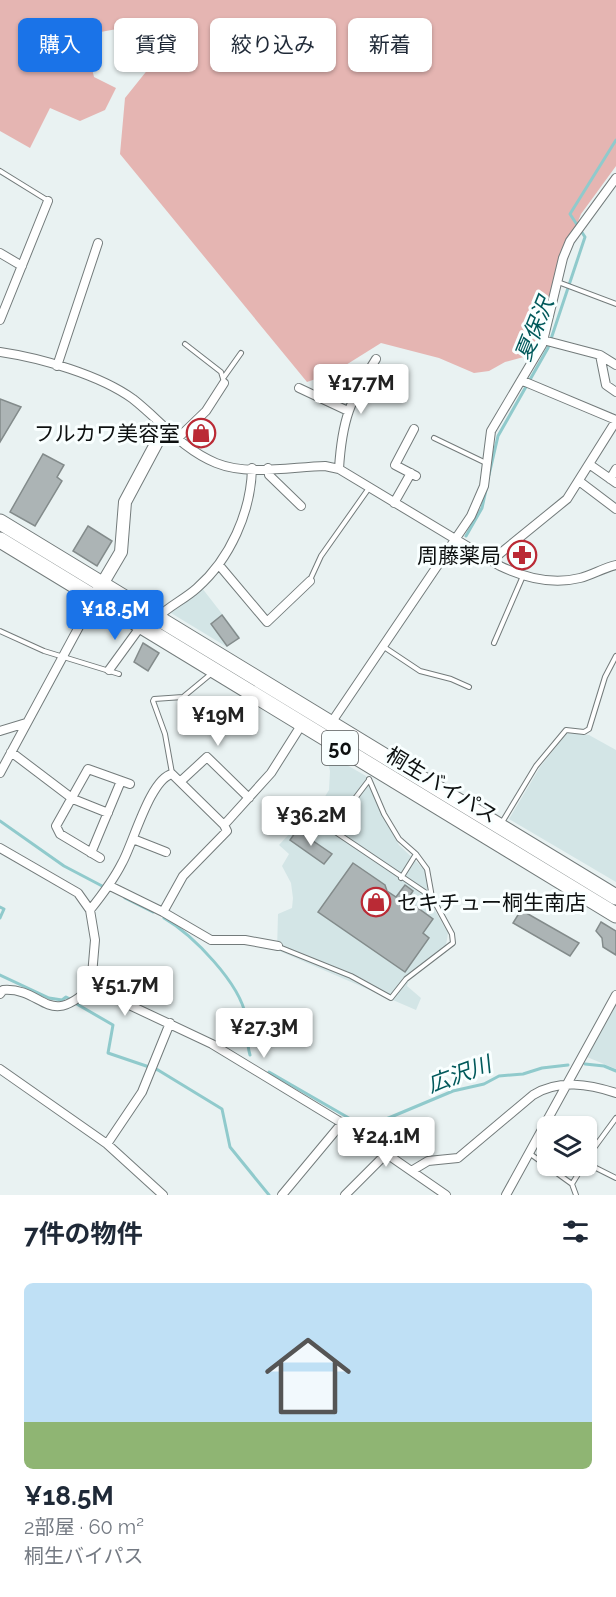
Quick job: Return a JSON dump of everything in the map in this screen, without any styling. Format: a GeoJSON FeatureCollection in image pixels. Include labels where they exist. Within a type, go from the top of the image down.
{"type":"FeatureCollection","features":[{"type":"Feature","properties":{"kind":"highway","name":"桐生バイパス"},"geometry":{"type":"LineString","coordinates":[[0,522],[98,591],[141,626],[302,724],[326,730],[373,774],[616,915]]}},
{"type":"Feature","properties":{"kind":"highway","name":"桐生バイパス"},"geometry":{"type":"LineString","coordinates":[[0,540],[98,591],[157,618],[326,730],[501,824],[616,897]]}},
{"type":"Feature","properties":{"kind":"street"},"geometry":{"type":"LineString","coordinates":[[326,730],[457,541],[484,486],[491,431],[523,381],[543,340],[557,282],[570,242],[616,178]]}},
{"type":"Feature","properties":{"kind":"street"},"geometry":{"type":"LineString","coordinates":[[0,320],[48,201]]}},
{"type":"Feature","properties":{"kind":"street"},"geometry":{"type":"LineString","coordinates":[[57,366],[98,243]]}},
{"type":"Feature","properties":{"kind":"street"},"geometry":{"type":"LineString","coordinates":[[0,253],[22,266]]}},
{"type":"Feature","properties":{"kind":"street"},"geometry":{"type":"LineString","coordinates":[[543,340],[600,355],[616,365]]}},
{"type":"Feature","properties":{"kind":"street"},"geometry":{"type":"LineString","coordinates":[[0,352],[57,366],[120,390],[177,439],[218,464],[252,468],[325,466],[339,469],[457,541],[523,576],[562,581],[582,578],[601,568],[616,565]]}},
{"type":"Feature","properties":{"kind":"street"},"geometry":{"type":"LineString","coordinates":[[600,355],[606,385],[616,392]]}},
{"type":"Feature","properties":{"kind":"street"},"geometry":{"type":"LineString","coordinates":[[339,469],[341,432],[353,396],[376,358]]}},
{"type":"Feature","properties":{"kind":"street"},"geometry":{"type":"LineString","coordinates":[[177,439],[206,411],[224,380]]}},
{"type":"Feature","properties":{"kind":"street"},"geometry":{"type":"LineString","coordinates":[[492,560],[567,499],[616,420],[523,381]]}},
{"type":"Feature","properties":{"kind":"street"},"geometry":{"type":"LineString","coordinates":[[299,388],[348,411]]}},
{"type":"Feature","properties":{"kind":"street"},"geometry":{"type":"LineString","coordinates":[[0,773],[120,552],[125,502],[164,429]]}},
{"type":"Feature","properties":{"kind":"street"},"geometry":{"type":"LineString","coordinates":[[394,503],[414,475],[395,465],[414,429]]}},
{"type":"Feature","properties":{"kind":"street"},"geometry":{"type":"LineString","coordinates":[[589,464],[613,481],[616,469]]}},
{"type":"Feature","properties":{"kind":"street"},"geometry":{"type":"LineString","coordinates":[[157,618],[199,586],[219,565],[239,529],[252,482],[252,468]]}},
{"type":"Feature","properties":{"kind":"street"},"geometry":{"type":"LineString","coordinates":[[268,468],[269,475],[301,506]]}},
{"type":"Feature","properties":{"kind":"street"},"geometry":{"type":"LineString","coordinates":[[579,481],[616,509]]}},
{"type":"Feature","properties":{"kind":"street"},"geometry":{"type":"LineString","coordinates":[[219,565],[267,622],[310,580]]}},
{"type":"Feature","properties":{"kind":"street"},"geometry":{"type":"LineString","coordinates":[[109,670],[141,626]]}},
{"type":"Feature","properties":{"kind":"street"},"geometry":{"type":"LineString","coordinates":[[0,731],[26,723]]}},
{"type":"Feature","properties":{"kind":"street"},"geometry":{"type":"LineString","coordinates":[[224,825],[275,767],[302,724]]}},
{"type":"Feature","properties":{"kind":"street"},"geometry":{"type":"LineString","coordinates":[[11,752],[73,798],[108,813]]}},
{"type":"Feature","properties":{"kind":"street"},"geometry":{"type":"LineString","coordinates":[[181,781],[207,757],[249,798]]}},
{"type":"Feature","properties":{"kind":"street"},"geometry":{"type":"LineString","coordinates":[[100,858],[55,829],[88,769],[130,784]]}},
{"type":"Feature","properties":{"kind":"street"},"geometry":{"type":"LineString","coordinates":[[90,910],[110,886],[152,794],[164,778],[172,774],[224,825],[227,831],[183,876],[163,912]]}},
{"type":"Feature","properties":{"kind":"street"},"geometry":{"type":"LineString","coordinates":[[91,853],[121,781]]}},
{"type":"Feature","properties":{"kind":"street"},"geometry":{"type":"LineString","coordinates":[[133,839],[166,852]]}},
{"type":"Feature","properties":{"kind":"street"},"geometry":{"type":"LineString","coordinates":[[0,848],[78,893],[90,910],[95,940],[92,987],[77,1000],[64,1007],[49,1005],[11,990],[3,990],[0,994]]}},
{"type":"Feature","properties":{"kind":"street"},"geometry":{"type":"LineString","coordinates":[[110,886],[163,912],[211,940],[246,940],[278,946]]}},
{"type":"Feature","properties":{"kind":"street"},"geometry":{"type":"LineString","coordinates":[[92,987],[212,1044],[342,1123],[413,1170],[440,1193]]}},
{"type":"Feature","properties":{"kind":"street"},"geometry":{"type":"LineString","coordinates":[[506,1195],[616,995]]}},
{"type":"Feature","properties":{"kind":"street"},"geometry":{"type":"LineString","coordinates":[[107,1144],[142,1092],[170,1023]]}},
{"type":"Feature","properties":{"kind":"street"},"geometry":{"type":"LineString","coordinates":[[0,1069],[107,1144],[164,1195]]}},
{"type":"Feature","properties":{"kind":"street"},"geometry":{"type":"LineString","coordinates":[[413,1170],[429,1161],[458,1158],[533,1095],[551,1087],[594,1086],[616,1093]]}},
{"type":"Feature","properties":{"kind":"street"},"geometry":{"type":"LineString","coordinates":[[282,1195],[342,1123]]}},
{"type":"Feature","properties":{"kind":"street"},"geometry":{"type":"LineString","coordinates":[[345,1195],[387,1153]]}},
{"type":"Feature","properties":{"kind":"lane"},"geometry":{"type":"LineString","coordinates":[[0,171],[48,201]]}},
{"type":"Feature","properties":{"kind":"lane"},"geometry":{"type":"LineString","coordinates":[[557,282],[616,304]]}},
{"type":"Feature","properties":{"kind":"lane"},"geometry":{"type":"LineString","coordinates":[[185,344],[221,372],[224,380]]}},
{"type":"Feature","properties":{"kind":"lane"},"geometry":{"type":"LineString","coordinates":[[224,380],[241,352]]}},
{"type":"Feature","properties":{"kind":"lane"},"geometry":{"type":"LineString","coordinates":[[434,438],[486,464]]}},
{"type":"Feature","properties":{"kind":"lane"},"geometry":{"type":"LineString","coordinates":[[310,580],[321,556],[370,488]]}},
{"type":"Feature","properties":{"kind":"lane"},"geometry":{"type":"LineString","coordinates":[[494,643],[523,576]]}},
{"type":"Feature","properties":{"kind":"lane"},"geometry":{"type":"LineString","coordinates":[[0,631],[62,657],[119,674]]}},
{"type":"Feature","properties":{"kind":"lane"},"geometry":{"type":"LineString","coordinates":[[384,647],[420,671],[451,679],[469,687]]}},
{"type":"Feature","properties":{"kind":"lane"},"geometry":{"type":"LineString","coordinates":[[501,824],[536,766],[566,730],[584,732],[588,729],[605,677],[616,656]]}},
{"type":"Feature","properties":{"kind":"lane"},"geometry":{"type":"LineString","coordinates":[[172,774],[165,734],[153,701],[154,699],[183,698],[213,671]]}},
{"type":"Feature","properties":{"kind":"lane"},"geometry":{"type":"LineString","coordinates":[[278,946],[351,976],[391,998],[406,979],[453,943],[452,934],[432,897],[427,869],[416,854],[399,839],[384,814],[373,774]]}},
{"type":"Feature","properties":{"kind":"lane"},"geometry":{"type":"LineString","coordinates":[[373,774],[333,828],[401,878],[432,897]]}},
{"type":"Feature","properties":{"kind":"lane"},"geometry":{"type":"LineString","coordinates":[[401,878],[416,854]]}},
{"type":"Feature","properties":{"kind":"lane"},"geometry":{"type":"LineString","coordinates":[[597,1146],[616,1118]]}},
{"type":"Feature","properties":{"kind":"lane"},"geometry":{"type":"LineString","coordinates":[[529,1153],[572,1184],[576,1195]]}},
{"type":"Feature","properties":{"kind":"lane"},"geometry":{"type":"LineString","coordinates":[[597,1169],[616,1178]]}},
{"type":"Feature","properties":{"kind":"lane"},"geometry":{"type":"LineString","coordinates":[[572,1184],[577,1176]]}},
{"type":"Feature","properties":{"kind":"shaded area"},"geometry":{"type":"Polygon","coordinates":[[[0,0],[616,0],[616,166],[581,214],[563,258],[539,343],[531,355],[505,362],[489,371],[474,373],[439,358],[381,343],[333,373],[307,382],[120,154],[125,98],[146,72],[198,72],[198,18],[114,18],[114,30],[102,32],[102,18],[18,18],[18,72],[93,72],[94,77],[116,88],[105,110],[80,121],[50,108],[30,148],[0,131],[0,0]]]}},
{"type":"Feature","properties":{"kind":"shaded area"},"geometry":{"type":"Polygon","coordinates":[[[202,588],[240,637],[227,647],[171,613],[202,588]]]}},
{"type":"Feature","properties":{"kind":"shaded area"},"geometry":{"type":"Polygon","coordinates":[[[567,733],[589,735],[616,750],[616,882],[509,819],[540,767],[567,733]]]}},
{"type":"Feature","properties":{"kind":"shaded area"},"geometry":{"type":"Polygon","coordinates":[[[326,753],[366,776],[381,813],[399,845],[425,870],[429,900],[448,933],[446,945],[402,979],[408,982],[407,986],[421,998],[416,1010],[277,950],[278,914],[292,908],[293,898],[291,883],[282,866],[289,854],[279,845],[311,810],[308,803],[324,798],[329,790],[330,771],[326,753]]]}},
{"type":"Feature","properties":{"kind":"shaded area"},"geometry":{"type":"Polygon","coordinates":[[[616,1005],[616,1069],[587,1057],[616,1005]]]}},
{"type":"Feature","properties":{"kind":"building"},"geometry":{"type":"Polygon","coordinates":[[[0,399],[21,407],[0,442],[0,399]]]}},
{"type":"Feature","properties":{"kind":"building"},"geometry":{"type":"Polygon","coordinates":[[[43,454],[64,465],[57,477],[62,481],[35,526],[10,512],[43,454]]]}},
{"type":"Feature","properties":{"kind":"building"},"geometry":{"type":"Polygon","coordinates":[[[88,526],[112,541],[97,566],[73,551],[88,526]]]}},
{"type":"Feature","properties":{"kind":"building"},"geometry":{"type":"Polygon","coordinates":[[[222,615],[239,638],[227,646],[211,624],[222,615]]]}},
{"type":"Feature","properties":{"kind":"building"},"geometry":{"type":"Polygon","coordinates":[[[143,643],[159,653],[148,671],[134,662],[143,643]]]}},
{"type":"Feature","properties":{"kind":"building"},"geometry":{"type":"Polygon","coordinates":[[[297,830],[332,854],[324,864],[290,840],[297,830]]]}},
{"type":"Feature","properties":{"kind":"building"},"geometry":{"type":"Polygon","coordinates":[[[353,863],[385,885],[387,891],[396,897],[405,885],[413,891],[407,900],[433,919],[423,933],[429,938],[405,972],[318,912],[353,863]]]}},
{"type":"Feature","properties":{"kind":"building"},"geometry":{"type":"Polygon","coordinates":[[[521,910],[579,943],[570,956],[513,923],[521,910]]]}},
{"type":"Feature","properties":{"kind":"building"},"geometry":{"type":"Polygon","coordinates":[[[601,922],[616,931],[616,955],[603,947],[602,938],[596,931],[601,922]]]}},
{"type":"Feature","properties":{"kind":"waterway","name":"夏保沢"},"geometry":{"type":"LineString","coordinates":[[489,475],[498,436],[548,348],[585,237],[570,214],[616,140]]}},
{"type":"Feature","properties":{"kind":"waterway","name":"夏保沢"},"geometry":{"type":"LineString","coordinates":[[466,536],[482,508],[486,490]]}},
{"type":"Feature","properties":{"kind":"waterway","name":"広沢川"},"geometry":{"type":"LineString","coordinates":[[0,821],[64,866],[104,887]]}},
{"type":"Feature","properties":{"kind":"waterway","name":"広沢川"},"geometry":{"type":"LineString","coordinates":[[125,898],[153,912]]}},
{"type":"Feature","properties":{"kind":"waterway"},"geometry":{"type":"LineString","coordinates":[[0,907],[4,909],[0,918]]}},
{"type":"Feature","properties":{"kind":"waterway","name":"広沢川"},"geometry":{"type":"LineString","coordinates":[[164,918],[188,936],[214,961],[235,990],[246,1017],[250,1055]]}},
{"type":"Feature","properties":{"kind":"waterway"},"geometry":{"type":"LineString","coordinates":[[0,975],[49,998],[62,1000],[66,997],[70,999]]}},
{"type":"Feature","properties":{"kind":"waterway"},"geometry":{"type":"LineString","coordinates":[[75,1003],[113,1025],[108,1053],[158,1070],[222,1109],[230,1147],[269,1195]]}},
{"type":"Feature","properties":{"kind":"waterway","name":"広沢川"},"geometry":{"type":"LineString","coordinates":[[585,1064],[604,1066],[616,1071]]}},
{"type":"Feature","properties":{"kind":"waterway","name":"広沢川"},"geometry":{"type":"LineString","coordinates":[[269,1072],[354,1121],[379,1122],[453,1091],[484,1084],[499,1076],[523,1074],[542,1068],[568,1065]]}},
{"type":"Feature","properties":{"kind":"place","name":"フルカワ美容室"},"geometry":{"type":"Point","coordinates":[201,433]}},
{"type":"Feature","properties":{"kind":"place","name":"周藤薬局"},"geometry":{"type":"Point","coordinates":[522,555]}},
{"type":"Feature","properties":{"kind":"place","name":"セキチュー桐生南店"},"geometry":{"type":"Point","coordinates":[376,902]}}]}
